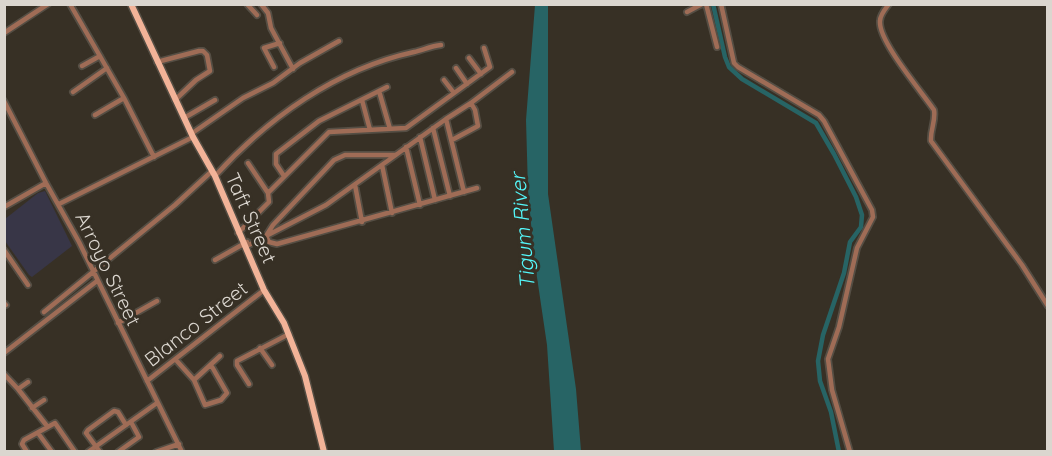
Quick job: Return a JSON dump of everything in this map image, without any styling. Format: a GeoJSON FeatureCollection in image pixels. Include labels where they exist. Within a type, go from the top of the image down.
{"type":"FeatureCollection","features":[{"type":"Feature","properties":{"kind":"main road","name":"Taft Street"},"geometry":{"type":"LineString","coordinates":[[131,4],[192,136],[213,174],[264,290],[289,334],[304,376],[324,452]]}},
{"type":"Feature","properties":{"kind":"street"},"geometry":{"type":"LineString","coordinates":[[4,33],[48,4]]}},
{"type":"Feature","properties":{"kind":"street"},"geometry":{"type":"LineString","coordinates":[[70,4],[124,98],[154,157]]}},
{"type":"Feature","properties":{"kind":"street"},"geometry":{"type":"LineString","coordinates":[[246,4],[257,15]]}},
{"type":"Feature","properties":{"kind":"street"},"geometry":{"type":"LineString","coordinates":[[261,4],[268,13],[270,25],[293,69]]}},
{"type":"Feature","properties":{"kind":"street"},"geometry":{"type":"LineString","coordinates":[[687,12],[704,4],[717,47]]}},
{"type":"Feature","properties":{"kind":"street"},"geometry":{"type":"LineString","coordinates":[[721,4],[734,63],[819,115],[872,210],[873,217],[857,248],[839,327],[828,359],[832,390],[849,452]]}},
{"type":"Feature","properties":{"kind":"street"},"geometry":{"type":"LineString","coordinates":[[889,4],[880,18],[882,32],[900,63],[934,110],[931,141],[1022,265],[1047,306]]}},
{"type":"Feature","properties":{"kind":"street"},"geometry":{"type":"LineString","coordinates":[[58,204],[192,136],[243,98],[273,83],[300,63],[339,41]]}},
{"type":"Feature","properties":{"kind":"street"},"geometry":{"type":"LineString","coordinates":[[274,68],[264,48],[279,43]]}},
{"type":"Feature","properties":{"kind":"street"},"geometry":{"type":"LineString","coordinates":[[44,312],[285,112],[325,86],[376,62],[441,45]]}},
{"type":"Feature","properties":{"kind":"street"},"geometry":{"type":"LineString","coordinates":[[268,193],[329,132],[406,128],[490,67],[484,48]]}},
{"type":"Feature","properties":{"kind":"street"},"geometry":{"type":"LineString","coordinates":[[158,62],[199,51],[203,51],[207,56],[210,70],[208,73],[196,80],[175,100]]}},
{"type":"Feature","properties":{"kind":"street"},"geometry":{"type":"LineString","coordinates":[[82,66],[100,56]]}},
{"type":"Feature","properties":{"kind":"street"},"geometry":{"type":"LineString","coordinates":[[469,58],[481,74]]}},
{"type":"Feature","properties":{"kind":"street"},"geometry":{"type":"LineString","coordinates":[[73,92],[107,68]]}},
{"type":"Feature","properties":{"kind":"street"},"geometry":{"type":"LineString","coordinates":[[456,68],[467,84]]}},
{"type":"Feature","properties":{"kind":"street"},"geometry":{"type":"LineString","coordinates":[[214,260],[326,205],[512,72]]}},
{"type":"Feature","properties":{"kind":"street"},"geometry":{"type":"LineString","coordinates":[[444,80],[454,93]]}},
{"type":"Feature","properties":{"kind":"street"},"geometry":{"type":"LineString","coordinates":[[284,176],[276,164],[276,154],[319,121],[387,87]]}},
{"type":"Feature","properties":{"kind":"street"},"geometry":{"type":"LineString","coordinates":[[379,91],[390,129]]}},
{"type":"Feature","properties":{"kind":"street"},"geometry":{"type":"LineString","coordinates":[[95,115],[124,98]]}},
{"type":"Feature","properties":{"kind":"street"},"geometry":{"type":"LineString","coordinates":[[184,118],[215,100]]}},
{"type":"Feature","properties":{"kind":"street"},"geometry":{"type":"LineString","coordinates":[[362,100],[370,130]]}},
{"type":"Feature","properties":{"kind":"street","name":"Arroyo Street"},"geometry":{"type":"LineString","coordinates":[[4,101],[79,242],[182,452]]}},
{"type":"Feature","properties":{"kind":"street"},"geometry":{"type":"LineString","coordinates":[[452,140],[478,126],[471,102]]}},
{"type":"Feature","properties":{"kind":"street"},"geometry":{"type":"LineString","coordinates":[[446,118],[464,192]]}},
{"type":"Feature","properties":{"kind":"street"},"geometry":{"type":"LineString","coordinates":[[433,128],[450,196]]}},
{"type":"Feature","properties":{"kind":"street"},"geometry":{"type":"LineString","coordinates":[[420,137],[435,200]]}},
{"type":"Feature","properties":{"kind":"street"},"geometry":{"type":"LineString","coordinates":[[406,147],[420,205]]}},
{"type":"Feature","properties":{"kind":"street"},"geometry":{"type":"LineString","coordinates":[[266,236],[280,217],[338,157],[395,155]]}},
{"type":"Feature","properties":{"kind":"street"},"geometry":{"type":"LineString","coordinates":[[238,233],[269,202],[268,193],[248,163]]}},
{"type":"Feature","properties":{"kind":"street"},"geometry":{"type":"LineString","coordinates":[[382,165],[392,213]]}},
{"type":"Feature","properties":{"kind":"street"},"geometry":{"type":"LineString","coordinates":[[5,206],[46,183]]}},
{"type":"Feature","properties":{"kind":"street"},"geometry":{"type":"LineString","coordinates":[[355,185],[362,222]]}},
{"type":"Feature","properties":{"kind":"street"},"geometry":{"type":"LineString","coordinates":[[266,236],[273,244],[277,244],[477,188]]}},
{"type":"Feature","properties":{"kind":"street"},"geometry":{"type":"LineString","coordinates":[[280,217],[287,226]]}},
{"type":"Feature","properties":{"kind":"street"},"geometry":{"type":"LineString","coordinates":[[4,250],[28,285]]}},
{"type":"Feature","properties":{"kind":"street"},"geometry":{"type":"LineString","coordinates":[[4,353],[97,281]]}},
{"type":"Feature","properties":{"kind":"street","name":"Blanco Street"},"geometry":{"type":"LineString","coordinates":[[147,381],[264,290]]}},
{"type":"Feature","properties":{"kind":"street"},"geometry":{"type":"LineString","coordinates":[[63,296],[68,303]]}},
{"type":"Feature","properties":{"kind":"street"},"geometry":{"type":"LineString","coordinates":[[118,323],[157,301]]}},
{"type":"Feature","properties":{"kind":"street"},"geometry":{"type":"LineString","coordinates":[[249,384],[236,363],[237,361],[289,334]]}},
{"type":"Feature","properties":{"kind":"street"},"geometry":{"type":"LineString","coordinates":[[260,348],[272,365]]}},
{"type":"Feature","properties":{"kind":"street"},"geometry":{"type":"LineString","coordinates":[[194,380],[220,356]]}},
{"type":"Feature","properties":{"kind":"street"},"geometry":{"type":"LineString","coordinates":[[176,360],[194,380],[205,405],[221,400],[227,390],[211,365]]}},
{"type":"Feature","properties":{"kind":"street"},"geometry":{"type":"LineString","coordinates":[[4,374],[46,426]]}},
{"type":"Feature","properties":{"kind":"street"},"geometry":{"type":"LineString","coordinates":[[18,389],[27,382]]}},
{"type":"Feature","properties":{"kind":"street"},"geometry":{"type":"LineString","coordinates":[[32,408],[44,400]]}},
{"type":"Feature","properties":{"kind":"street"},"geometry":{"type":"LineString","coordinates":[[88,452],[157,403]]}},
{"type":"Feature","properties":{"kind":"street"},"geometry":{"type":"LineString","coordinates":[[100,452],[87,432],[114,411],[129,423],[139,437],[118,452]]}},
{"type":"Feature","properties":{"kind":"street"},"geometry":{"type":"LineString","coordinates":[[27,452],[23,442],[52,423],[58,424],[75,452]]}},
{"type":"Feature","properties":{"kind":"street"},"geometry":{"type":"LineString","coordinates":[[38,433],[52,452]]}},
{"type":"Feature","properties":{"kind":"street"},"geometry":{"type":"LineString","coordinates":[[156,452],[179,444]]}},
{"type":"Feature","properties":{"kind":"shaded area"},"geometry":{"type":"Polygon","coordinates":[[[45,191],[72,246],[32,277],[5,241],[5,219],[38,193],[45,191]]]}},
{"type":"Feature","properties":{"kind":"water"},"geometry":{"type":"Polygon","coordinates":[[[535,5],[548,5],[548,194],[576,389],[581,451],[554,451],[547,345],[534,257],[528,190],[526,120],[535,5]]]}},
{"type":"Feature","properties":{"kind":"waterway"},"geometry":{"type":"LineString","coordinates":[[713,4],[729,67],[742,79],[816,123],[856,197],[862,215],[861,227],[850,242],[844,273],[823,335],[818,361],[820,381],[831,412],[839,452]]}},
{"type":"Feature","properties":{"kind":"water label","name":"Tigum River"},"geometry":{"type":"Point","coordinates":[523,231]}}]}
